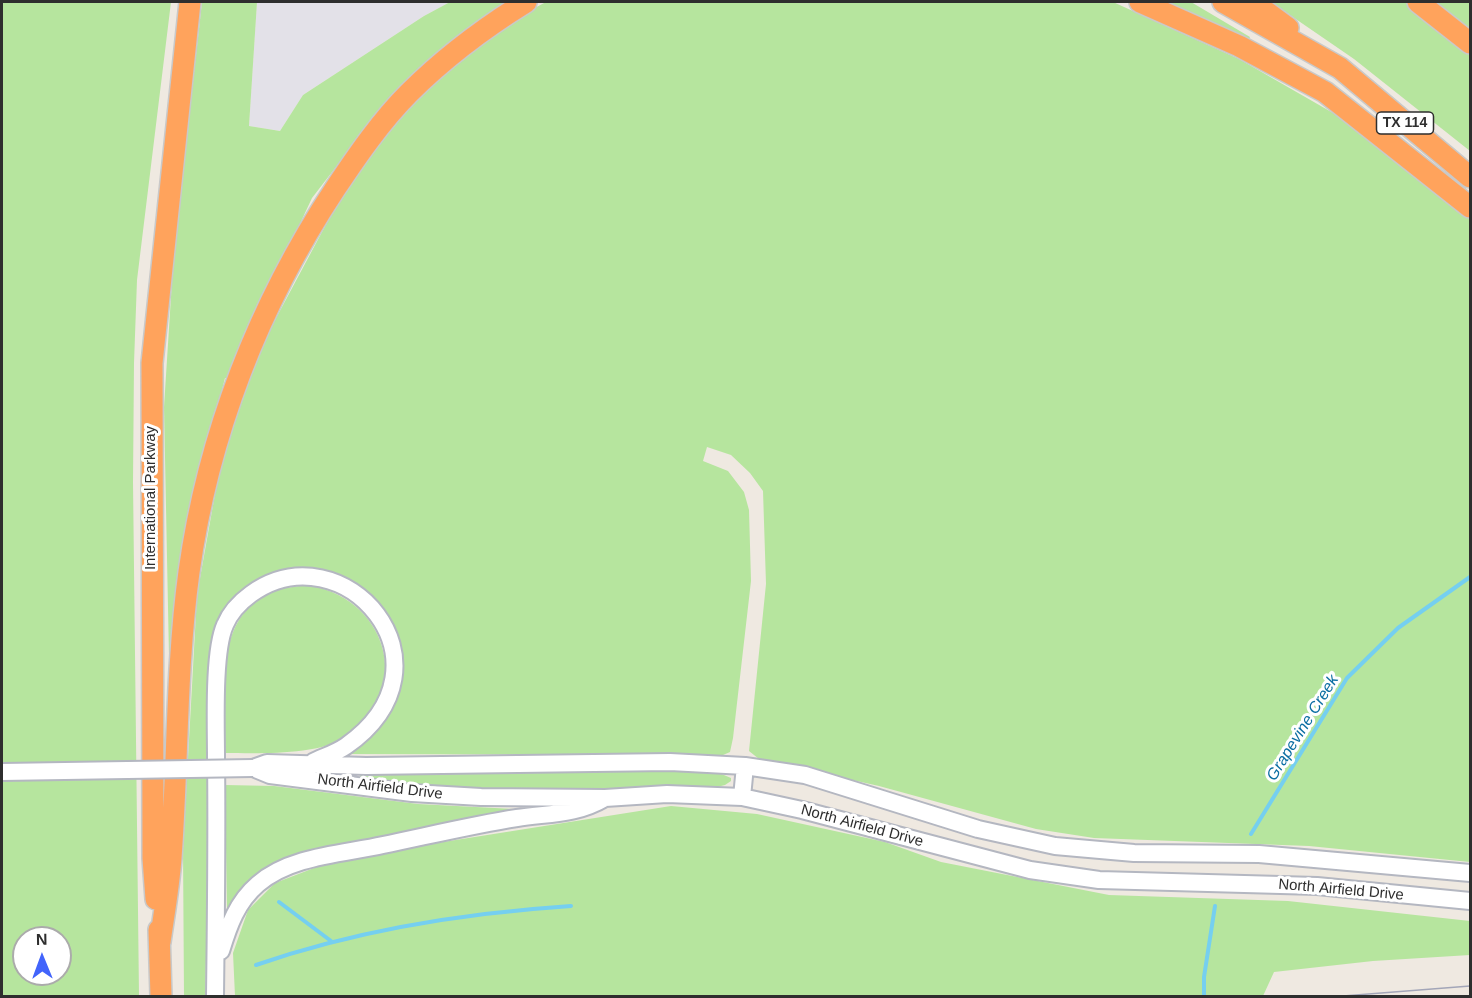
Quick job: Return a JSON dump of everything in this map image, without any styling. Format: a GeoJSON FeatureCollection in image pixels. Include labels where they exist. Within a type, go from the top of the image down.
{"type":"FeatureCollection","features":[{"type":"Feature","properties":{"kind":"highway","name":"International Parkway"},"geometry":{"type":"LineString","coordinates":[[161,996],[160,942],[153,858],[152,363],[190,2]]}},
{"type":"Feature","properties":{"kind":"highway"},"geometry":{"type":"LineString","coordinates":[[160,942],[171,860],[183,632],[192,555],[207,476],[237,379],[260,324],[293,258],[361,151],[408,94],[476,35],[526,2]]}},
{"type":"Feature","properties":{"kind":"highway"},"geometry":{"type":"LineString","coordinates":[[1140,2],[1239,46],[1325,92],[1470,207]]}},
{"type":"Feature","properties":{"kind":"highway","name":"TX 114"},"geometry":{"type":"LineString","coordinates":[[1223,2],[1340,68],[1470,177]]}},
{"type":"Feature","properties":{"kind":"highway"},"geometry":{"type":"LineString","coordinates":[[1253,2],[1340,68]]}},
{"type":"Feature","properties":{"kind":"highway"},"geometry":{"type":"LineString","coordinates":[[1418,2],[1470,43]]}},
{"type":"Feature","properties":{"kind":"main road"},"geometry":{"type":"LineString","coordinates":[[215,996],[216,698],[225,626],[238,605],[272,583],[318,578],[346,588],[362,598],[382,621],[389,635],[395,670],[385,703],[364,732],[344,748],[306,764]]}},
{"type":"Feature","properties":{"kind":"main road","name":"North Airfield Drive"},"geometry":{"type":"LineString","coordinates":[[2,772],[253,768],[267,763],[670,762],[745,766],[805,775],[978,829],[1055,846],[1134,853],[1259,855],[1470,873]]}},
{"type":"Feature","properties":{"kind":"main road"},"geometry":{"type":"LineString","coordinates":[[742,797],[745,766]]}},
{"type":"Feature","properties":{"kind":"main road","name":"North Airfield Drive"},"geometry":{"type":"LineString","coordinates":[[253,768],[270,776],[412,793],[605,798],[667,794],[742,797],[802,810],[1030,870],[1099,880],[1317,886],[1470,901]]}},
{"type":"Feature","properties":{"kind":"main road"},"geometry":{"type":"LineString","coordinates":[[216,969],[237,908],[257,884],[275,872],[297,863],[430,835],[586,809],[605,798]]}},
{"type":"Feature","properties":{"kind":"shaded area"},"geometry":{"type":"Polygon","coordinates":[[[257,2],[450,2],[424,16],[303,95],[280,131],[249,126],[257,2]]]}},
{"type":"Feature","properties":{"kind":"green space"},"geometry":{"type":"Polygon","coordinates":[[[2,2],[171,2],[137,280],[134,363],[133,482],[139,996],[2,996],[2,2]]]}},
{"type":"Feature","properties":{"kind":"green space"},"geometry":{"type":"Polygon","coordinates":[[[202,2],[257,2],[249,126],[280,131],[303,95],[424,16],[450,2],[516,2],[480,23],[393,93],[312,198],[254,322],[233,379],[225,378],[192,508],[174,657],[169,657],[164,407],[174,249],[202,2]]]}},
{"type":"Feature","properties":{"kind":"green space"},"geometry":{"type":"Polygon","coordinates":[[[546,2],[1113,2],[1239,59],[1340,117],[1470,215],[1470,862],[1309,846],[1094,838],[1036,829],[879,786],[759,759],[749,751],[766,584],[763,491],[750,473],[731,455],[707,447],[703,461],[728,471],[744,492],[749,510],[751,581],[733,738],[730,752],[723,755],[352,754],[350,748],[387,709],[383,614],[299,572],[229,609],[210,812],[205,996],[184,996],[183,849],[197,595],[220,466],[259,350],[346,187],[384,132],[440,74],[489,32],[546,2]]]}},
{"type":"Feature","properties":{"kind":"green space"},"geometry":{"type":"Polygon","coordinates":[[[1162,2],[1191,2],[1250,37],[1248,42],[1162,2]]]}},
{"type":"Feature","properties":{"kind":"green space"},"geometry":{"type":"Polygon","coordinates":[[[1271,2],[1406,2],[1470,54],[1470,151],[1354,59],[1271,2]]]}},
{"type":"Feature","properties":{"kind":"green space"},"geometry":{"type":"Polygon","coordinates":[[[1428,2],[1470,2],[1470,36],[1428,2]]]}},
{"type":"Feature","properties":{"kind":"green space"},"geometry":{"type":"Polygon","coordinates":[[[304,585],[333,592],[355,606],[372,625],[382,648],[385,672],[381,696],[368,718],[346,737],[334,743],[320,748],[287,752],[225,753],[224,684],[231,637],[241,618],[256,601],[283,588],[304,585]]]}},
{"type":"Feature","properties":{"kind":"green space"},"geometry":{"type":"Polygon","coordinates":[[[712,770],[731,778],[731,781],[709,789],[534,791],[447,788],[360,778],[361,772],[712,770]]]}},
{"type":"Feature","properties":{"kind":"green space"},"geometry":{"type":"Polygon","coordinates":[[[225,785],[274,786],[418,804],[514,809],[515,815],[302,854],[276,863],[258,873],[227,910],[225,785]]]}},
{"type":"Feature","properties":{"kind":"green space"},"geometry":{"type":"Polygon","coordinates":[[[671,806],[757,814],[885,842],[941,862],[1109,895],[1288,901],[1470,921],[1470,955],[1373,961],[1274,972],[1263,996],[235,996],[233,953],[248,910],[275,883],[322,865],[424,845],[671,806]]]}},
{"type":"Feature","properties":{"kind":"waterway","name":"Grapevine Creek"},"geometry":{"type":"LineString","coordinates":[[1251,834],[1347,678],[1398,628],[1470,577]]}},
{"type":"Feature","properties":{"kind":"waterway"},"geometry":{"type":"LineString","coordinates":[[279,902],[331,941]]}},
{"type":"Feature","properties":{"kind":"waterway"},"geometry":{"type":"LineString","coordinates":[[256,965],[333,942],[411,925],[491,913],[571,906]]}},
{"type":"Feature","properties":{"kind":"waterway","name":"Grapevine Creek"},"geometry":{"type":"LineString","coordinates":[[1204,996],[1204,977],[1215,906]]}},
{"type":"Feature","properties":{"kind":"tram line"},"geometry":{"type":"LineString","coordinates":[[1343,996],[1470,986]]}},
{"type":"Feature","properties":{"kind":"tram line"},"geometry":{"type":"LineString","coordinates":[[1459,996],[1470,996]]}}]}
